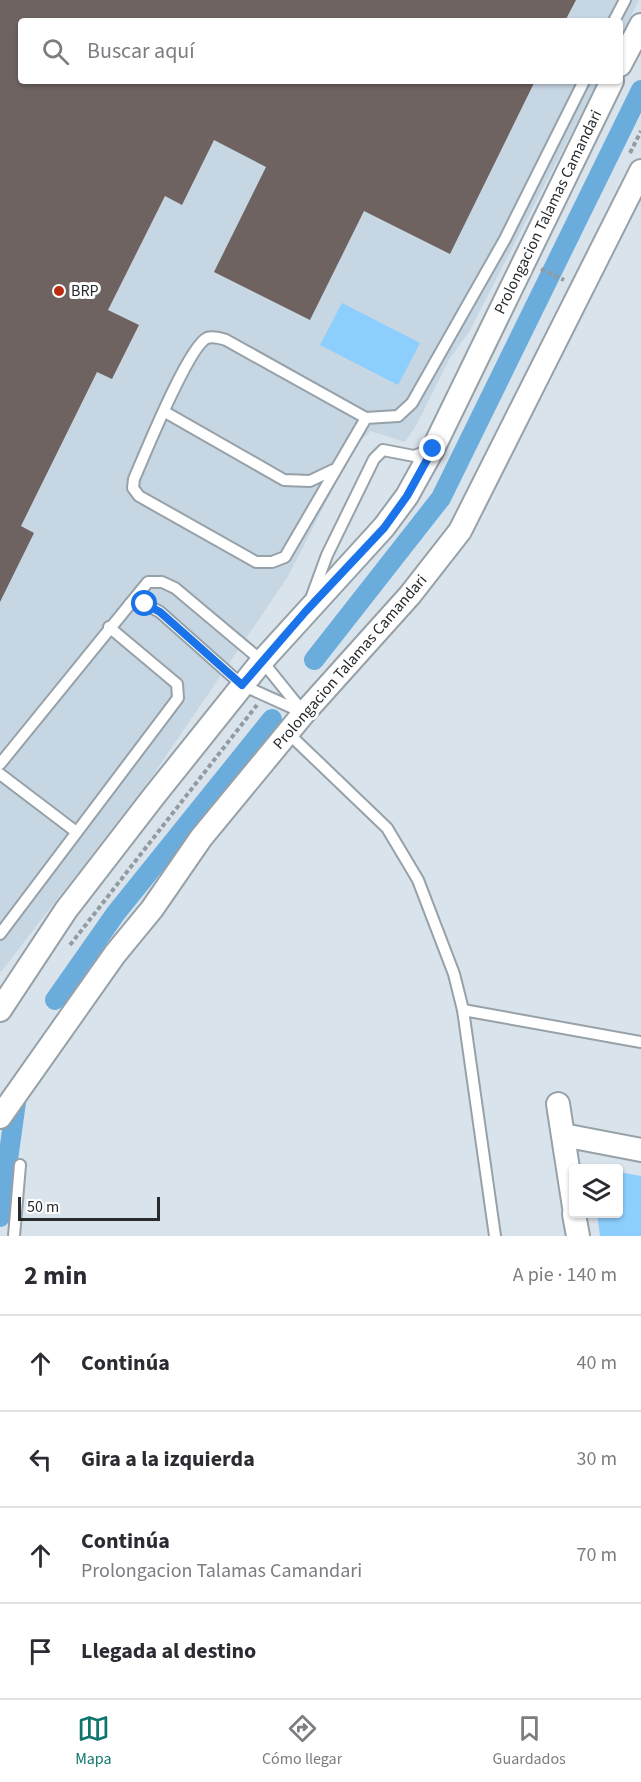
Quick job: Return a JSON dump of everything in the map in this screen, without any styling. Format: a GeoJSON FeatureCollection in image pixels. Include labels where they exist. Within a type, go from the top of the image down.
{"type":"FeatureCollection","features":[{"type":"Feature","properties":{"kind":"street"},"geometry":{"type":"LineString","coordinates":[[623,59],[641,25]]}},
{"type":"Feature","properties":{"kind":"street","name":"Prolongacion Talamas Camandari"},"geometry":{"type":"LineString","coordinates":[[0,1010],[66,910],[242,685],[306,611],[384,528],[407,496],[433,449],[611,84]]}},
{"type":"Feature","properties":{"kind":"street","name":"Prolongacion Talamas Camandari"},"geometry":{"type":"LineString","coordinates":[[0,1117],[115,954],[152,909],[201,838],[304,713],[410,595],[460,531],[633,166]]}},
{"type":"Feature","properties":{"kind":"street"},"geometry":{"type":"LineString","coordinates":[[558,1104],[569,1179]]}},
{"type":"Feature","properties":{"kind":"street"},"geometry":{"type":"LineString","coordinates":[[563,1135],[641,1150]]}},
{"type":"Feature","properties":{"kind":"street"},"geometry":{"type":"LineString","coordinates":[[575,1218],[578,1236]]}},
{"type":"Feature","properties":{"kind":"lane"},"geometry":{"type":"LineString","coordinates":[[616,18],[625,0]]}},
{"type":"Feature","properties":{"kind":"lane"},"geometry":{"type":"LineString","coordinates":[[366,418],[333,470],[285,557],[272,562],[256,562],[139,496],[133,488],[134,479],[189,360],[206,339],[215,337],[226,340],[366,418],[398,416],[412,403],[505,239],[582,84]]}},
{"type":"Feature","properties":{"kind":"lane"},"geometry":{"type":"LineString","coordinates":[[165,412],[284,480],[310,482],[333,470]]}},
{"type":"Feature","properties":{"kind":"lane"},"geometry":{"type":"LineString","coordinates":[[306,611],[327,555],[374,459],[383,450],[414,456],[433,449]]}},
{"type":"Feature","properties":{"kind":"lane"},"geometry":{"type":"LineString","coordinates":[[0,764],[109,627],[148,582],[162,582],[175,588],[262,661],[304,713]]}},
{"type":"Feature","properties":{"kind":"lane"},"geometry":{"type":"LineString","coordinates":[[130,604],[145,604],[160,612],[242,685],[304,713]]}},
{"type":"Feature","properties":{"kind":"lane"},"geometry":{"type":"LineString","coordinates":[[0,934],[75,831],[178,698],[177,684],[109,627]]}},
{"type":"Feature","properties":{"kind":"lane"},"geometry":{"type":"LineString","coordinates":[[288,733],[387,828],[418,880],[454,974],[463,1010],[495,1236]]}},
{"type":"Feature","properties":{"kind":"lane"},"geometry":{"type":"LineString","coordinates":[[0,774],[75,831]]}},
{"type":"Feature","properties":{"kind":"lane"},"geometry":{"type":"LineString","coordinates":[[463,1010],[641,1042]]}},
{"type":"Feature","properties":{"kind":"lane"},"geometry":{"type":"LineString","coordinates":[[14,1236],[20,1165]]}},
{"type":"Feature","properties":{"kind":"path"},"geometry":{"type":"LineString","coordinates":[[633,166],[641,131]]}},
{"type":"Feature","properties":{"kind":"path"},"geometry":{"type":"LineString","coordinates":[[541,269],[567,281],[572,272]]}},
{"type":"Feature","properties":{"kind":"shaded area"},"geometry":{"type":"Polygon","coordinates":[[[0,0],[639,0],[623,31],[623,18],[18,18],[18,84],[596,84],[469,332],[450,358],[417,424],[405,442],[371,431],[356,444],[287,578],[151,778],[0,973],[0,0]]]}},
{"type":"Feature","properties":{"kind":"shaded area"},"geometry":{"type":"Polygon","coordinates":[[[342,303],[420,343],[398,385],[320,345],[342,303]]]}},
{"type":"Feature","properties":{"kind":"shaded area"},"geometry":{"type":"Polygon","coordinates":[[[623,1173],[641,1176],[641,1236],[600,1236],[598,1218],[623,1218],[623,1173]]]}},
{"type":"Feature","properties":{"kind":"building","name":"BRP"},"geometry":{"type":"Polygon","coordinates":[[[0,0],[576,0],[567,18],[18,18],[18,84],[534,84],[450,254],[364,211],[310,320],[214,272],[266,167],[214,140],[182,205],[165,196],[108,310],[139,325],[112,379],[97,372],[21,526],[34,533],[0,602],[0,0]]]}},
{"type":"Feature","properties":{"kind":"waterway"},"geometry":{"type":"LineString","coordinates":[[314,660],[441,498],[641,90]]}},
{"type":"Feature","properties":{"kind":"waterway"},"geometry":{"type":"LineString","coordinates":[[55,1000],[116,913],[272,719]]}},
{"type":"Feature","properties":{"kind":"waterway"},"geometry":{"type":"LineString","coordinates":[[0,1217],[16,1102]]}},
{"type":"Feature","properties":{"kind":"place","name":"BRP"},"geometry":{"type":"Point","coordinates":[59,291]}},
{"type":"Feature","properties":{"kind":"route"},"geometry":{"type":"LineString","coordinates":[[145,604],[160,612],[242,685],[306,611],[384,528],[407,496],[433,449]]}}]}
